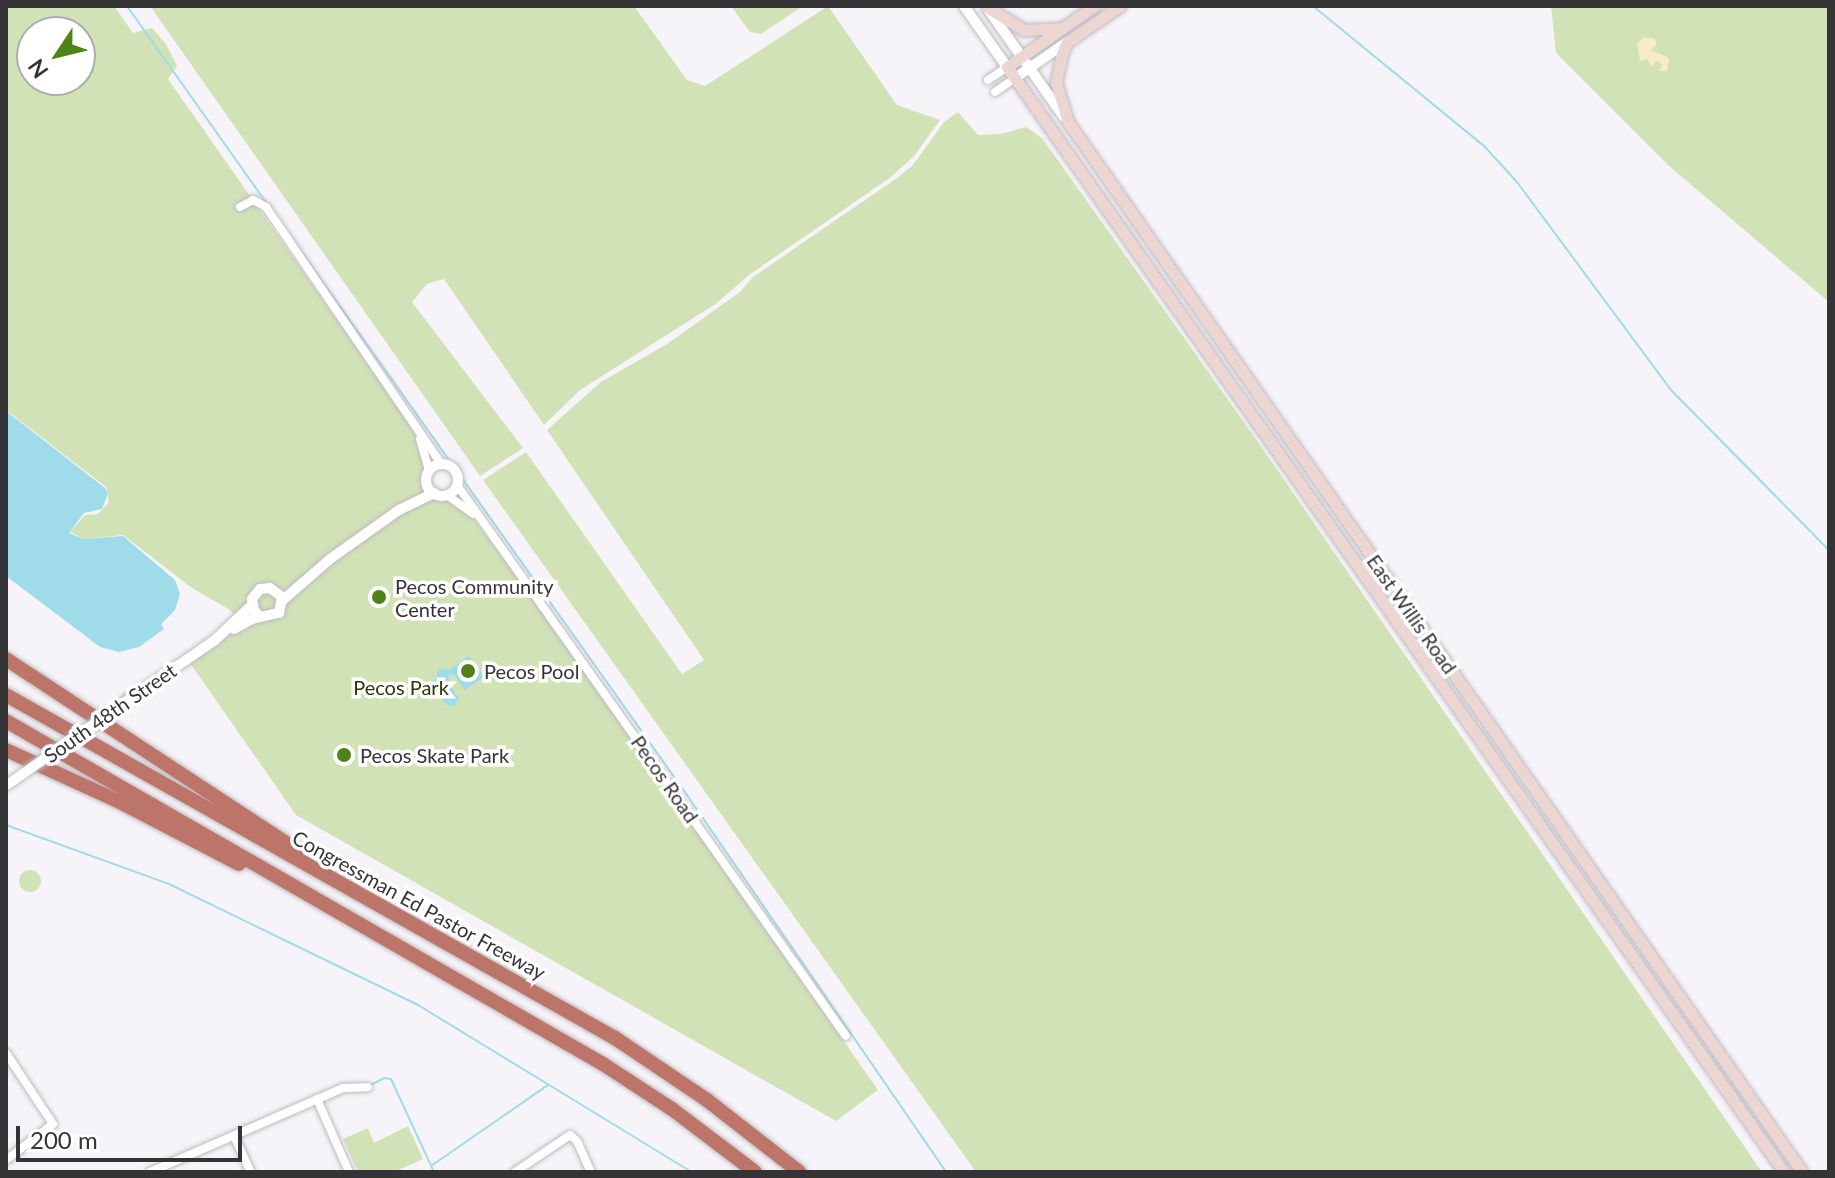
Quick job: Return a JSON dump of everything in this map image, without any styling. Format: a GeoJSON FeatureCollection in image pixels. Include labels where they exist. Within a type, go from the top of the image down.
{"type":"FeatureCollection","features":[{"type":"Feature","properties":{"kind":"highway"},"geometry":{"type":"LineString","coordinates":[[6,651],[64,695]]}},
{"type":"Feature","properties":{"kind":"highway"},"geometry":{"type":"LineString","coordinates":[[6,659],[387,909]]}},
{"type":"Feature","properties":{"kind":"highway","name":"Congressman Ed Pastor Freeway"},"geometry":{"type":"LineString","coordinates":[[6,695],[638,1053],[707,1100],[799,1172]]}},
{"type":"Feature","properties":{"kind":"highway"},"geometry":{"type":"LineString","coordinates":[[6,721],[222,843],[374,935]]}},
{"type":"Feature","properties":{"kind":"highway"},"geometry":{"type":"LineString","coordinates":[[6,750],[145,814],[374,935],[603,1064],[683,1117],[755,1172]]}},
{"type":"Feature","properties":{"kind":"main road"},"geometry":{"type":"LineString","coordinates":[[986,6],[1024,30],[1063,28]]}},
{"type":"Feature","properties":{"kind":"main road"},"geometry":{"type":"LineString","coordinates":[[1007,67],[1094,6]]}},
{"type":"Feature","properties":{"kind":"main road"},"geometry":{"type":"LineString","coordinates":[[1068,122],[1056,77],[1067,42],[1120,6]]}},
{"type":"Feature","properties":{"kind":"main road","name":"East Willis Road"},"geometry":{"type":"LineString","coordinates":[[1007,67],[1784,1172]]}},
{"type":"Feature","properties":{"kind":"main road","name":"East Willis Road"},"geometry":{"type":"LineString","coordinates":[[1068,122],[1802,1172]]}},
{"type":"Feature","properties":{"kind":"main road"},"geometry":{"type":"LineString","coordinates":[[1466,719],[1479,710]]}},
{"type":"Feature","properties":{"kind":"street"},"geometry":{"type":"LineString","coordinates":[[964,6],[1007,67],[988,80]]}},
{"type":"Feature","properties":{"kind":"street","name":"East Willis Road"},"geometry":{"type":"LineString","coordinates":[[986,6],[1068,122]]}},
{"type":"Feature","properties":{"kind":"street"},"geometry":{"type":"LineString","coordinates":[[995,92],[1067,42]]}},
{"type":"Feature","properties":{"kind":"street"},"geometry":{"type":"LineString","coordinates":[[240,207],[253,200],[266,207],[441,464],[456,472],[457,485],[447,495],[434,493],[399,510],[310,573],[283,600],[277,615],[260,617],[252,605],[257,591],[273,589],[310,573]]}},
{"type":"Feature","properties":{"kind":"street"},"geometry":{"type":"LineString","coordinates":[[399,510],[426,483],[429,471],[415,427]]}},
{"type":"Feature","properties":{"kind":"street"},"geometry":{"type":"LineString","coordinates":[[429,471],[441,464]]}},
{"type":"Feature","properties":{"kind":"street"},"geometry":{"type":"LineString","coordinates":[[426,483],[434,493]]}},
{"type":"Feature","properties":{"kind":"street","name":"Pecos Road"},"geometry":{"type":"LineString","coordinates":[[457,485],[846,1036]]}},
{"type":"Feature","properties":{"kind":"street","name":"Pecos Road"},"geometry":{"type":"LineString","coordinates":[[447,495],[483,522]]}},
{"type":"Feature","properties":{"kind":"street"},"geometry":{"type":"LineString","coordinates":[[273,589],[283,600]]}},
{"type":"Feature","properties":{"kind":"street","name":"South 48th Street"},"geometry":{"type":"LineString","coordinates":[[215,640],[252,605]]}},
{"type":"Feature","properties":{"kind":"street","name":"South 48th Street"},"geometry":{"type":"LineString","coordinates":[[7,786],[215,640],[260,617]]}},
{"type":"Feature","properties":{"kind":"street"},"geometry":{"type":"LineString","coordinates":[[6,1053],[53,1124],[6,1160]]}},
{"type":"Feature","properties":{"kind":"street"},"geometry":{"type":"LineString","coordinates":[[153,1171],[343,1088],[368,1087]]}},
{"type":"Feature","properties":{"kind":"street"},"geometry":{"type":"LineString","coordinates":[[317,1099],[349,1172]]}},
{"type":"Feature","properties":{"kind":"street"},"geometry":{"type":"LineString","coordinates":[[515,1172],[570,1135],[577,1141],[591,1172]]}},
{"type":"Feature","properties":{"kind":"street"},"geometry":{"type":"LineString","coordinates":[[234,1136],[251,1172]]}},
{"type":"Feature","properties":{"kind":"green space","name":"Pecos Park"},"geometry":{"type":"Polygon","coordinates":[[[6,6],[114,6],[133,33],[152,28],[166,44],[177,66],[168,79],[402,413],[415,434],[426,467],[423,474],[441,499],[452,501],[476,522],[524,585],[878,1090],[836,1121],[296,815],[190,663],[243,626],[230,610],[192,588],[123,535],[84,539],[70,532],[85,515],[98,514],[109,502],[106,487],[6,410],[6,6]]]}},
{"type":"Feature","properties":{"kind":"green space"},"geometry":{"type":"Polygon","coordinates":[[[150,6],[634,6],[687,80],[705,86],[828,6],[897,105],[940,120],[915,155],[891,177],[749,275],[717,303],[580,390],[544,425],[444,279],[427,284],[412,302],[523,448],[480,476],[150,6]]]}},
{"type":"Feature","properties":{"kind":"green space"},"geometry":{"type":"Polygon","coordinates":[[[731,6],[803,6],[761,34],[750,32],[731,6]]]}},
{"type":"Feature","properties":{"kind":"green space"},"geometry":{"type":"Polygon","coordinates":[[[1551,6],[1829,6],[1829,302],[1669,166],[1556,53],[1551,6]]]}},
{"type":"Feature","properties":{"kind":"green space"},"geometry":{"type":"Polygon","coordinates":[[[958,112],[978,135],[1001,134],[1026,127],[1042,138],[1260,445],[1762,1172],[976,1172],[483,480],[526,452],[682,674],[704,660],[547,430],[601,382],[667,344],[740,292],[753,277],[897,178],[913,165],[944,122],[958,112]]]}},
{"type":"Feature","properties":{"kind":"green space"},"geometry":{"type":"Polygon","coordinates":[[[30,870],[38,873],[41,881],[38,889],[30,892],[22,889],[19,881],[22,873],[30,870]]]}},
{"type":"Feature","properties":{"kind":"green space"},"geometry":{"type":"Polygon","coordinates":[[[408,1126],[423,1159],[394,1172],[358,1172],[343,1139],[368,1128],[374,1143],[408,1126]]]}},
{"type":"Feature","properties":{"kind":"sand"},"geometry":{"type":"Polygon","coordinates":[[[1644,37],[1655,39],[1657,44],[1651,50],[1669,58],[1667,71],[1659,71],[1662,65],[1657,60],[1651,67],[1648,59],[1640,61],[1637,44],[1644,37]]]}},
{"type":"Feature","properties":{"kind":"water"},"geometry":{"type":"Polygon","coordinates":[[[6,411],[105,488],[108,494],[102,509],[84,513],[69,533],[84,539],[123,536],[175,580],[180,594],[175,610],[161,624],[164,629],[139,647],[119,652],[100,647],[6,576],[6,411]]]}},
{"type":"Feature","properties":{"kind":"water"},"geometry":{"type":"Polygon","coordinates":[[[469,656],[484,677],[465,690],[454,675],[449,675],[449,683],[459,698],[455,706],[446,705],[440,695],[423,693],[423,686],[436,679],[438,669],[449,670],[469,656]]]}},
{"type":"Feature","properties":{"kind":"waterway"},"geometry":{"type":"LineString","coordinates":[[127,6],[268,205]]}},
{"type":"Feature","properties":{"kind":"waterway"},"geometry":{"type":"LineString","coordinates":[[1313,6],[1485,147],[1517,182],[1671,390],[1829,550]]}},
{"type":"Feature","properties":{"kind":"waterway"},"geometry":{"type":"LineString","coordinates":[[290,236],[687,795],[946,1172]]}},
{"type":"Feature","properties":{"kind":"waterway"},"geometry":{"type":"LineString","coordinates":[[6,825],[169,884],[418,1005],[692,1172]]}},
{"type":"Feature","properties":{"kind":"waterway"},"geometry":{"type":"LineString","coordinates":[[369,1086],[384,1078],[391,1079],[434,1172]]}},
{"type":"Feature","properties":{"kind":"waterway"},"geometry":{"type":"LineString","coordinates":[[431,1166],[548,1085]]}},
{"type":"Feature","properties":{"kind":"place","name":"Pecos Community Center"},"geometry":{"type":"Point","coordinates":[379,597]}},
{"type":"Feature","properties":{"kind":"place","name":"Pecos Pool"},"geometry":{"type":"Point","coordinates":[468,671]}},
{"type":"Feature","properties":{"kind":"place","name":"Pecos Skate Park"},"geometry":{"type":"Point","coordinates":[344,755]}}]}
